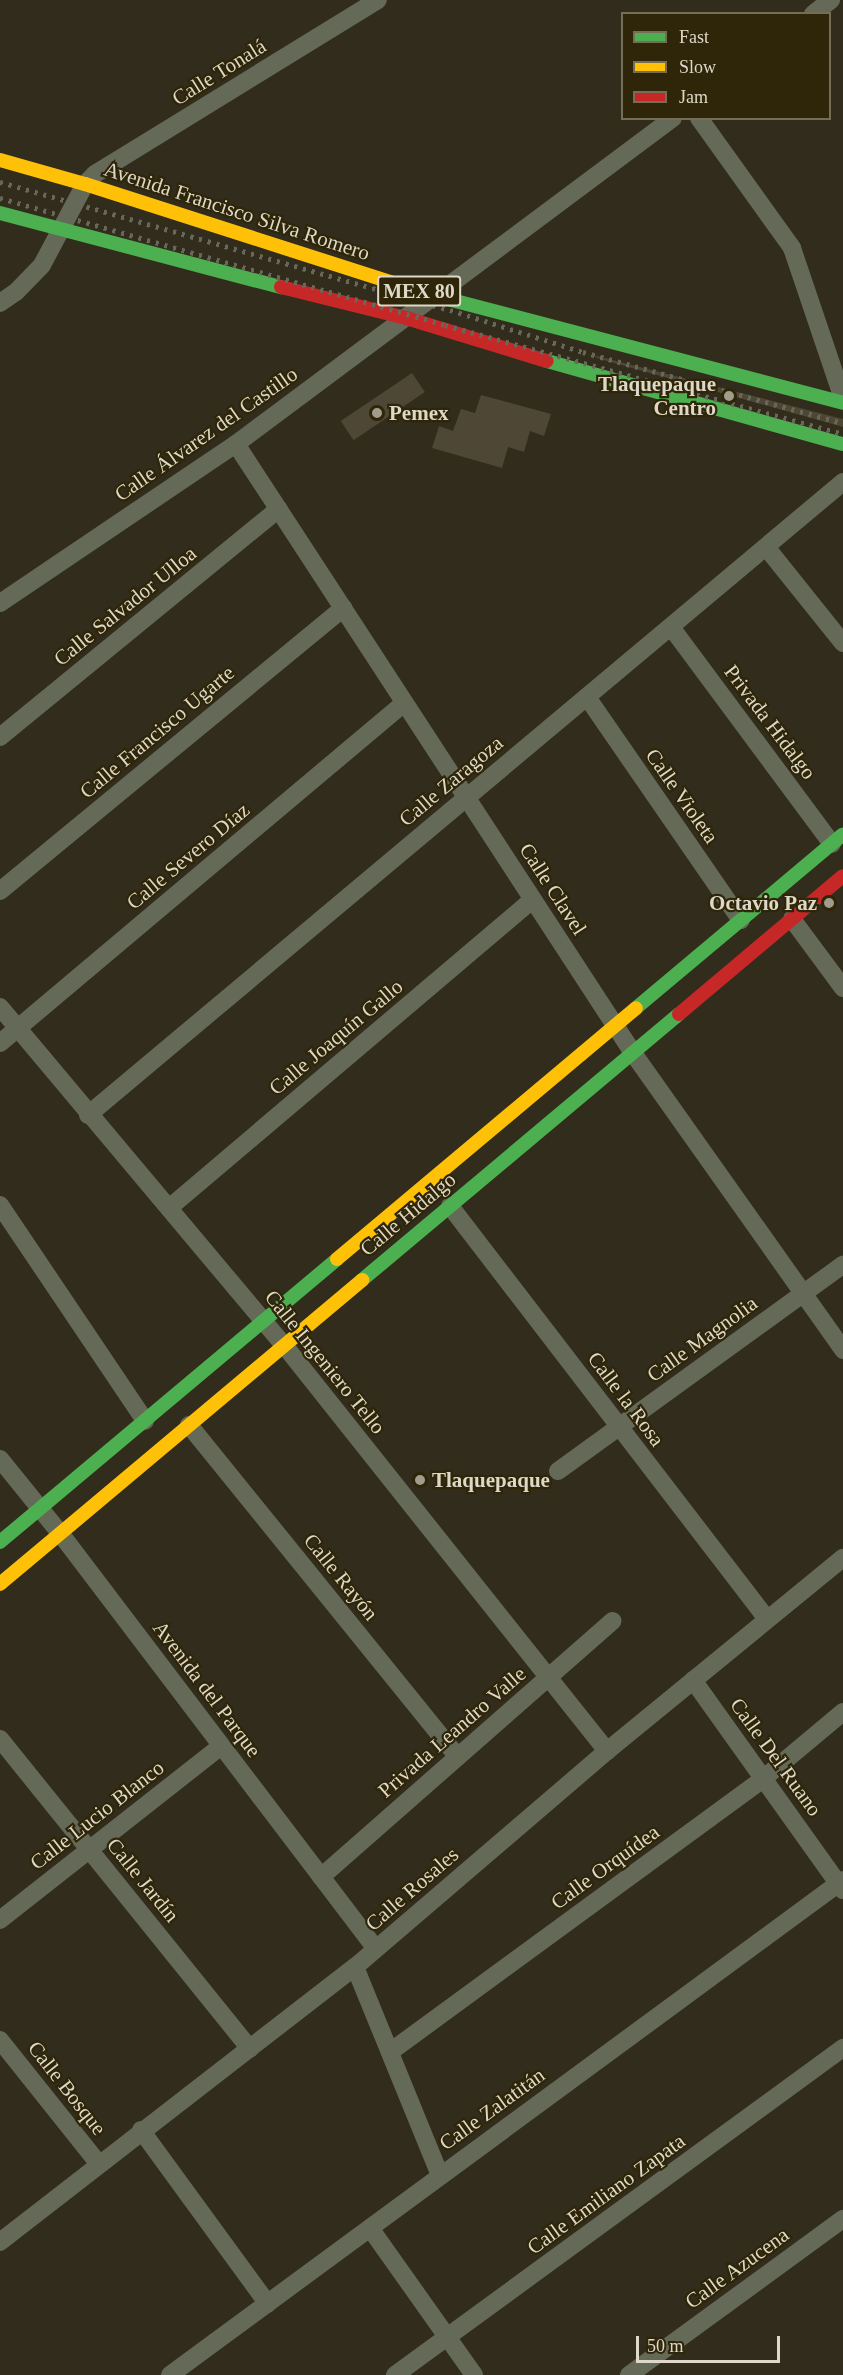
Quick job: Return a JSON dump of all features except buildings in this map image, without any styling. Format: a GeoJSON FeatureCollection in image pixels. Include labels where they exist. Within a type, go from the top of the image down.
{"type":"FeatureCollection","features":[{"type":"Feature","properties":{"kind":"street","name":"Calle Tonalá"},"geometry":{"type":"LineString","coordinates":[[85,184],[95,174],[378,0]]}},
{"type":"Feature","properties":{"kind":"street"},"geometry":{"type":"LineString","coordinates":[[816,12],[831,0]]}},
{"type":"Feature","properties":{"kind":"street","name":"Calle Álvarez del Castillo"},"geometry":{"type":"LineString","coordinates":[[0,603],[236,444],[670,120]]}},
{"type":"Feature","properties":{"kind":"street"},"geometry":{"type":"LineString","coordinates":[[700,120],[792,248],[843,401]]}},
{"type":"Feature","properties":{"kind":"street","name":"Avenida Francisco Silva Romero"},"geometry":{"type":"LineString","coordinates":[[0,160],[85,184],[435,297],[843,401]]}},
{"type":"Feature","properties":{"kind":"street"},"geometry":{"type":"LineString","coordinates":[[0,303],[16,292],[42,265],[85,184]]}},
{"type":"Feature","properties":{"kind":"street","name":"MEX 80"},"geometry":{"type":"LineString","coordinates":[[0,213],[61,231],[406,318],[595,375],[843,444]]}},
{"type":"Feature","properties":{"kind":"street","name":"Calle Clavel"},"geometry":{"type":"LineString","coordinates":[[236,444],[633,1053],[843,1350]]}},
{"type":"Feature","properties":{"kind":"street","name":"Calle Zaragoza"},"geometry":{"type":"LineString","coordinates":[[88,1115],[843,482]]}},
{"type":"Feature","properties":{"kind":"street","name":"Calle Salvador Ulloa"},"geometry":{"type":"LineString","coordinates":[[0,737],[279,510]]}},
{"type":"Feature","properties":{"kind":"street"},"geometry":{"type":"LineString","coordinates":[[766,547],[843,643]]}},
{"type":"Feature","properties":{"kind":"street","name":"Calle Francisco Ugarte"},"geometry":{"type":"LineString","coordinates":[[0,891],[343,608]]}},
{"type":"Feature","properties":{"kind":"street","name":"Privada Hidalgo"},"geometry":{"type":"LineString","coordinates":[[671,627],[837,839]]}},
{"type":"Feature","properties":{"kind":"street","name":"Calle Violeta"},"geometry":{"type":"LineString","coordinates":[[587,697],[741,920]]}},
{"type":"Feature","properties":{"kind":"street","name":"Calle Severo Díaz"},"geometry":{"type":"LineString","coordinates":[[0,1043],[404,703]]}},
{"type":"Feature","properties":{"kind":"street","name":"Calle Hidalgo"},"geometry":{"type":"LineString","coordinates":[[0,1542],[837,839]]}},
{"type":"Feature","properties":{"kind":"street","name":"Calle Hidalgo"},"geometry":{"type":"LineString","coordinates":[[0,1584],[843,876]]}},
{"type":"Feature","properties":{"kind":"street","name":"Calle Joaquín Gallo"},"geometry":{"type":"LineString","coordinates":[[169,1208],[533,899]]}},
{"type":"Feature","properties":{"kind":"street"},"geometry":{"type":"LineString","coordinates":[[792,919],[843,988]]}},
{"type":"Feature","properties":{"kind":"street","name":"Calle Ingeniero Tello"},"geometry":{"type":"LineString","coordinates":[[0,1007],[88,1115],[284,1345],[607,1751]]}},
{"type":"Feature","properties":{"kind":"street"},"geometry":{"type":"LineString","coordinates":[[0,1205],[145,1421]]}},
{"type":"Feature","properties":{"kind":"street","name":"Calle la Rosa"},"geometry":{"type":"LineString","coordinates":[[450,1206],[767,1619]]}},
{"type":"Feature","properties":{"kind":"street","name":"Calle Magnolia"},"geometry":{"type":"LineString","coordinates":[[558,1471],[843,1265]]}},
{"type":"Feature","properties":{"kind":"street","name":"Calle Rayón"},"geometry":{"type":"LineString","coordinates":[[189,1425],[458,1757]]}},
{"type":"Feature","properties":{"kind":"street","name":"Avenida del Parque"},"geometry":{"type":"LineString","coordinates":[[0,1459],[39,1510],[60,1533],[375,1950]]}},
{"type":"Feature","properties":{"kind":"street","name":"Calle Rosales"},"geometry":{"type":"LineString","coordinates":[[0,2242],[141,2130],[355,1967],[607,1751],[843,1558]]}},
{"type":"Feature","properties":{"kind":"street","name":"Privada Leandro Valle"},"geometry":{"type":"LineString","coordinates":[[321,1877],[612,1621]]}},
{"type":"Feature","properties":{"kind":"street","name":"Calle Del Ruano"},"geometry":{"type":"LineString","coordinates":[[693,1680],[841,1885]]}},
{"type":"Feature","properties":{"kind":"street","name":"Calle Orquídea"},"geometry":{"type":"LineString","coordinates":[[390,2052],[765,1778],[843,1712]]}},
{"type":"Feature","properties":{"kind":"street","name":"Calle Jardín"},"geometry":{"type":"LineString","coordinates":[[0,1739],[250,2049]]}},
{"type":"Feature","properties":{"kind":"street","name":"Calle Lucio Blanco"},"geometry":{"type":"LineString","coordinates":[[0,1920],[221,1746]]}},
{"type":"Feature","properties":{"kind":"street","name":"Calle Zalatitán"},"geometry":{"type":"LineString","coordinates":[[170,2375],[440,2175],[841,1885]]}},
{"type":"Feature","properties":{"kind":"street"},"geometry":{"type":"LineString","coordinates":[[355,1967],[440,2175]]}},
{"type":"Feature","properties":{"kind":"street","name":"Calle Bosque"},"geometry":{"type":"LineString","coordinates":[[0,2040],[99,2164]]}},
{"type":"Feature","properties":{"kind":"street","name":"Calle Emiliano Zapata"},"geometry":{"type":"LineString","coordinates":[[394,2375],[843,2048]]}},
{"type":"Feature","properties":{"kind":"street"},"geometry":{"type":"LineString","coordinates":[[141,2130],[268,2304]]}},
{"type":"Feature","properties":{"kind":"street","name":"Calle Azucena"},"geometry":{"type":"LineString","coordinates":[[628,2375],[843,2219]]}},
{"type":"Feature","properties":{"kind":"street"},"geometry":{"type":"LineString","coordinates":[[370,2228],[474,2375]]}},
{"type":"Feature","properties":{"kind":"railway"},"geometry":{"type":"LineString","coordinates":[[0,182],[450,310],[583,352],[843,423]]}},
{"type":"Feature","properties":{"kind":"railway"},"geometry":{"type":"LineString","coordinates":[[0,198],[445,325],[843,434]]}},
{"type":"Feature","properties":{"kind":"traffic: fast"},"geometry":{"type":"LineString","coordinates":[[0,213],[281,287]]}},
{"type":"Feature","properties":{"kind":"traffic: fast"},"geometry":{"type":"LineString","coordinates":[[421,292],[843,403]]}},
{"type":"Feature","properties":{"kind":"traffic: fast"},"geometry":{"type":"LineString","coordinates":[[547,361],[843,444]]}},
{"type":"Feature","properties":{"kind":"traffic: fast"},"geometry":{"type":"LineString","coordinates":[[636,1008],[843,834]]}},
{"type":"Feature","properties":{"kind":"traffic: fast"},"geometry":{"type":"LineString","coordinates":[[362,1280],[679,1014]]}},
{"type":"Feature","properties":{"kind":"traffic: fast"},"geometry":{"type":"LineString","coordinates":[[0,1542],[337,1259]]}},
{"type":"Feature","properties":{"kind":"traffic: slow"},"geometry":{"type":"LineString","coordinates":[[0,160],[85,184],[421,292]]}},
{"type":"Feature","properties":{"kind":"traffic: slow"},"geometry":{"type":"LineString","coordinates":[[337,1259],[636,1008]]}},
{"type":"Feature","properties":{"kind":"traffic: slow"},"geometry":{"type":"LineString","coordinates":[[0,1584],[362,1280]]}},
{"type":"Feature","properties":{"kind":"traffic: jam"},"geometry":{"type":"LineString","coordinates":[[281,287],[406,318],[547,361]]}},
{"type":"Feature","properties":{"kind":"traffic: jam"},"geometry":{"type":"LineString","coordinates":[[679,1014],[843,876]]}},
{"type":"Feature","properties":{"kind":"place","name":"Tlaquepaque Centro"},"geometry":{"type":"Point","coordinates":[729,396]}},
{"type":"Feature","properties":{"kind":"place","name":"Pemex"},"geometry":{"type":"Point","coordinates":[377,413]}},
{"type":"Feature","properties":{"kind":"place","name":"Octavio Paz"},"geometry":{"type":"Point","coordinates":[829,903]}},
{"type":"Feature","properties":{"kind":"place","name":"Tlaquepaque"},"geometry":{"type":"Point","coordinates":[420,1480]}}]}
